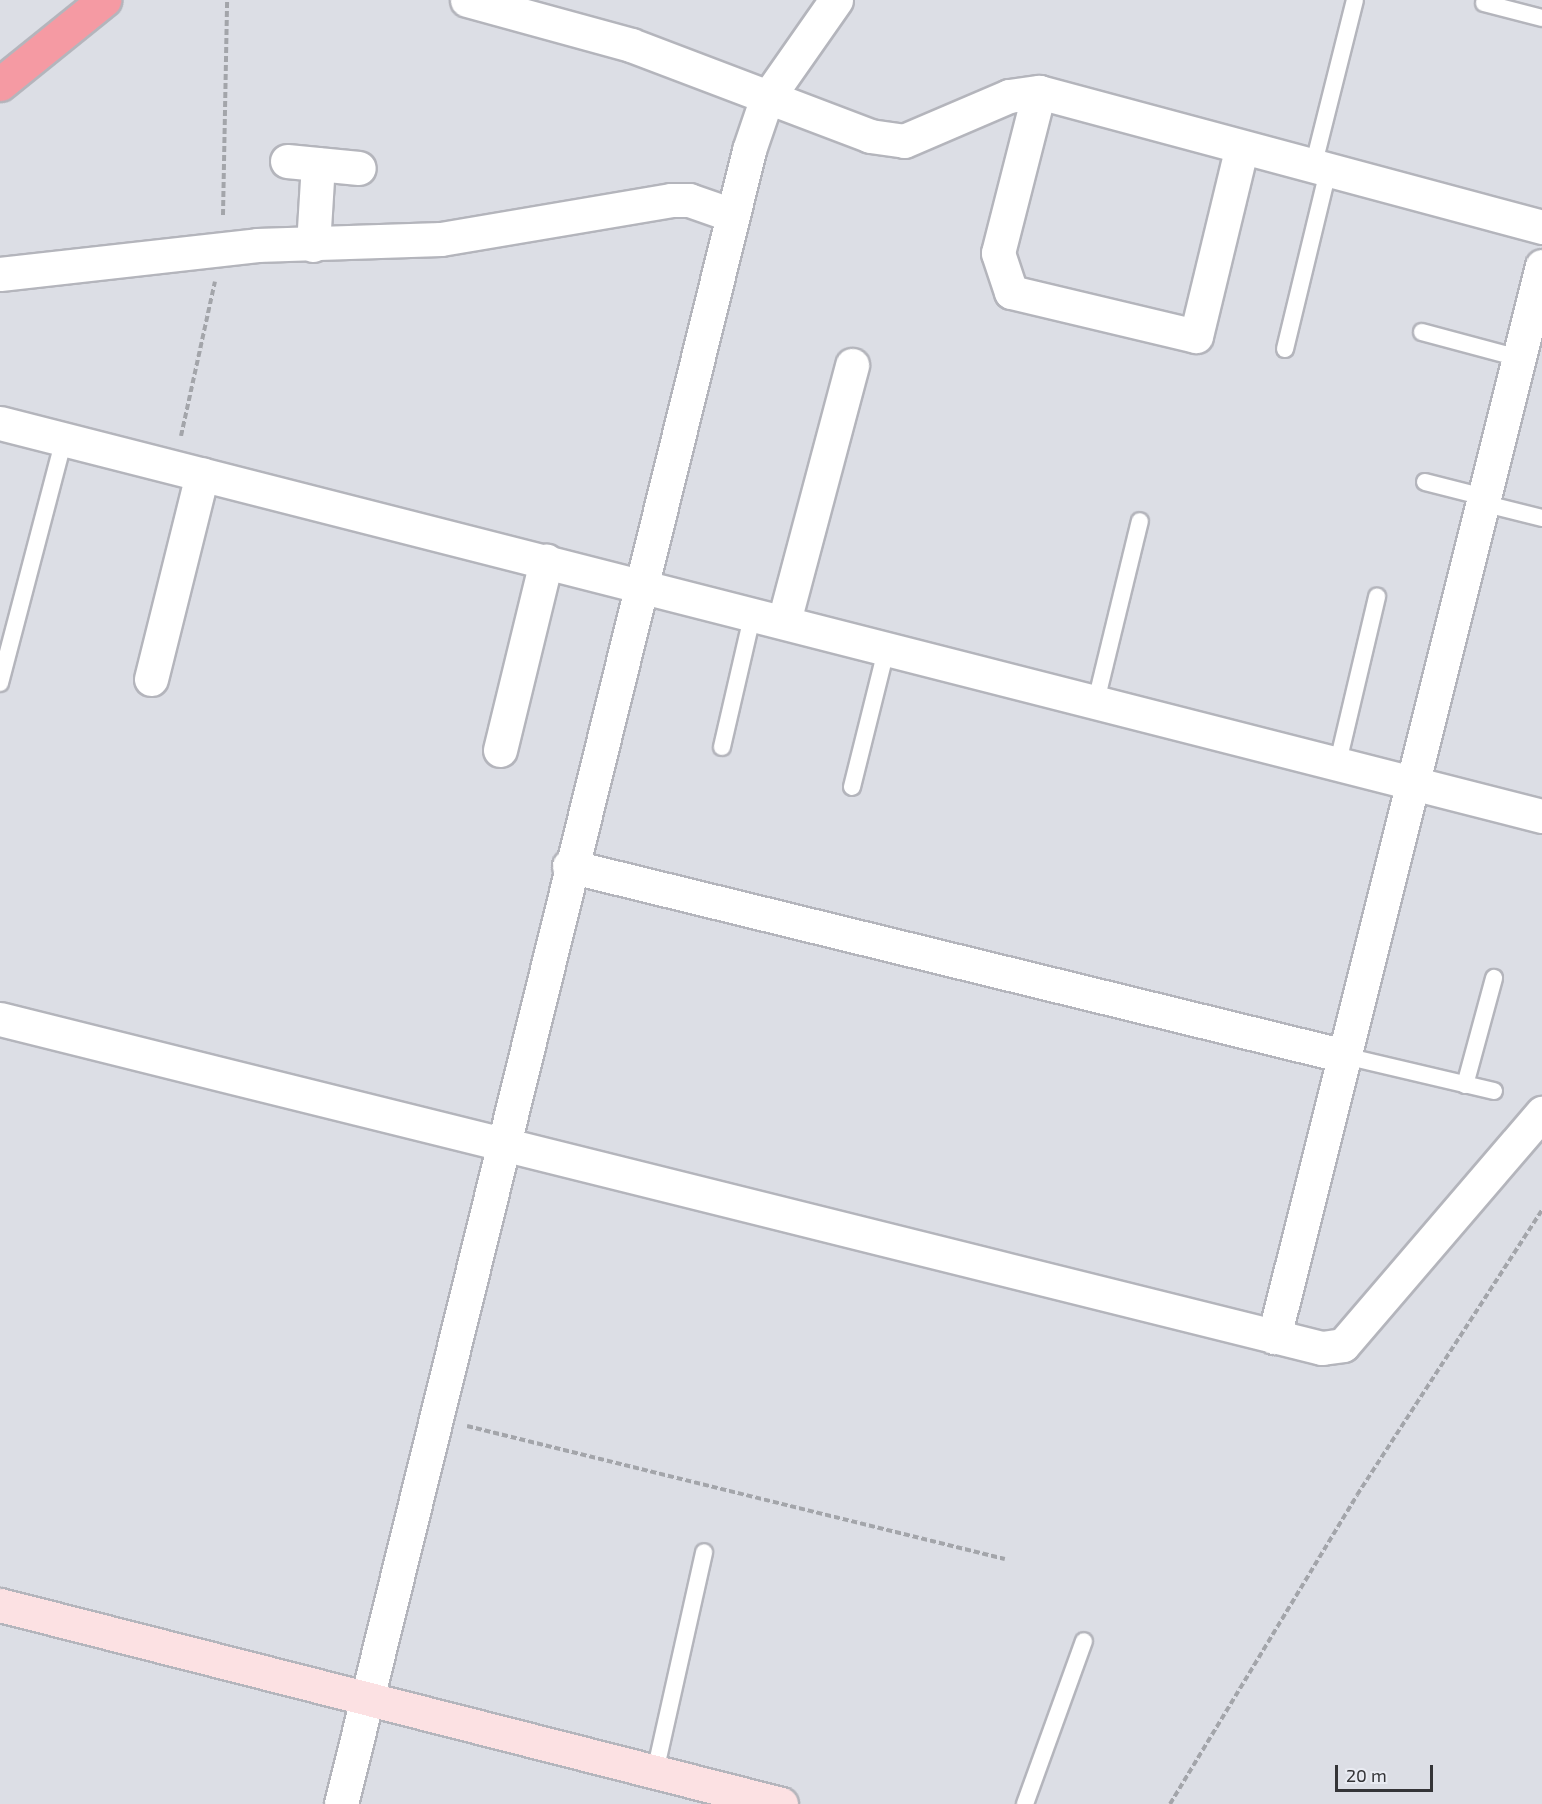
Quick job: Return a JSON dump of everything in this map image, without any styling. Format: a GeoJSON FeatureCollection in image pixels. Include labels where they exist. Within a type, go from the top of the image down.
{"type":"FeatureCollection","features":[{"type":"Feature","properties":{"kind":"highway"},"geometry":{"type":"LineString","coordinates":[[0,84],[104,0]]}},
{"type":"Feature","properties":{"kind":"street"},"geometry":{"type":"LineString","coordinates":[[467,0],[631,45],[766,100],[870,136],[904,141],[1009,96],[1039,92],[1241,150],[1542,227]]}},
{"type":"Feature","properties":{"kind":"street"},"geometry":{"type":"LineString","coordinates":[[341,1804],[569,866],[732,215],[766,100],[836,0]]}},
{"type":"Feature","properties":{"kind":"street"},"geometry":{"type":"LineString","coordinates":[[1039,92],[998,253],[1011,292],[1196,336],[1241,150]]}},
{"type":"Feature","properties":{"kind":"street"},"geometry":{"type":"LineString","coordinates":[[313,245],[303,163],[359,168]]}},
{"type":"Feature","properties":{"kind":"street"},"geometry":{"type":"LineString","coordinates":[[0,274],[257,245],[313,245],[441,239],[671,200],[688,200],[732,215]]}},
{"type":"Feature","properties":{"kind":"street"},"geometry":{"type":"LineString","coordinates":[[1274,1337],[1542,266]]}},
{"type":"Feature","properties":{"kind":"street"},"geometry":{"type":"LineString","coordinates":[[784,621],[852,365]]}},
{"type":"Feature","properties":{"kind":"street"},"geometry":{"type":"LineString","coordinates":[[0,423],[887,647],[1542,816]]}},
{"type":"Feature","properties":{"kind":"street"},"geometry":{"type":"LineString","coordinates":[[151,679],[202,474]]}},
{"type":"Feature","properties":{"kind":"street"},"geometry":{"type":"LineString","coordinates":[[500,750],[546,561]]}},
{"type":"Feature","properties":{"kind":"street"},"geometry":{"type":"LineString","coordinates":[[569,866],[1345,1056]]}},
{"type":"Feature","properties":{"kind":"street"},"geometry":{"type":"LineString","coordinates":[[0,1019],[500,1147],[1322,1348],[1343,1345],[1542,1113]]}},
{"type":"Feature","properties":{"kind":"street"},"geometry":{"type":"LineString","coordinates":[[0,1605],[781,1804]]}},
{"type":"Feature","properties":{"kind":"lane"},"geometry":{"type":"LineString","coordinates":[[1285,349],[1355,0]]}},
{"type":"Feature","properties":{"kind":"lane"},"geometry":{"type":"LineString","coordinates":[[1484,3],[1542,18]]}},
{"type":"Feature","properties":{"kind":"lane"},"geometry":{"type":"LineString","coordinates":[[1422,332],[1519,358]]}},
{"type":"Feature","properties":{"kind":"lane"},"geometry":{"type":"LineString","coordinates":[[0,683],[64,439]]}},
{"type":"Feature","properties":{"kind":"lane"},"geometry":{"type":"LineString","coordinates":[[1425,482],[1542,518]]}},
{"type":"Feature","properties":{"kind":"lane"},"geometry":{"type":"LineString","coordinates":[[1096,701],[1140,521]]}},
{"type":"Feature","properties":{"kind":"lane"},"geometry":{"type":"LineString","coordinates":[[1338,762],[1377,597]]}},
{"type":"Feature","properties":{"kind":"lane"},"geometry":{"type":"LineString","coordinates":[[722,747],[753,613]]}},
{"type":"Feature","properties":{"kind":"lane"},"geometry":{"type":"LineString","coordinates":[[852,786],[887,647]]}},
{"type":"Feature","properties":{"kind":"lane"},"geometry":{"type":"LineString","coordinates":[[1465,1084],[1494,978]]}},
{"type":"Feature","properties":{"kind":"lane"},"geometry":{"type":"LineString","coordinates":[[1345,1056],[1494,1091]]}},
{"type":"Feature","properties":{"kind":"lane"},"geometry":{"type":"LineString","coordinates":[[655,1772],[704,1552]]}},
{"type":"Feature","properties":{"kind":"lane"},"geometry":{"type":"LineString","coordinates":[[1025,1804],[1084,1641]]}},
{"type":"Feature","properties":{"kind":"path"},"geometry":{"type":"LineString","coordinates":[[1170,1804],[1392,1439],[1542,1209]]}},
{"type":"Feature","properties":{"kind":"path"},"geometry":{"type":"LineString","coordinates":[[434,1418],[1005,1559]]}}]}
